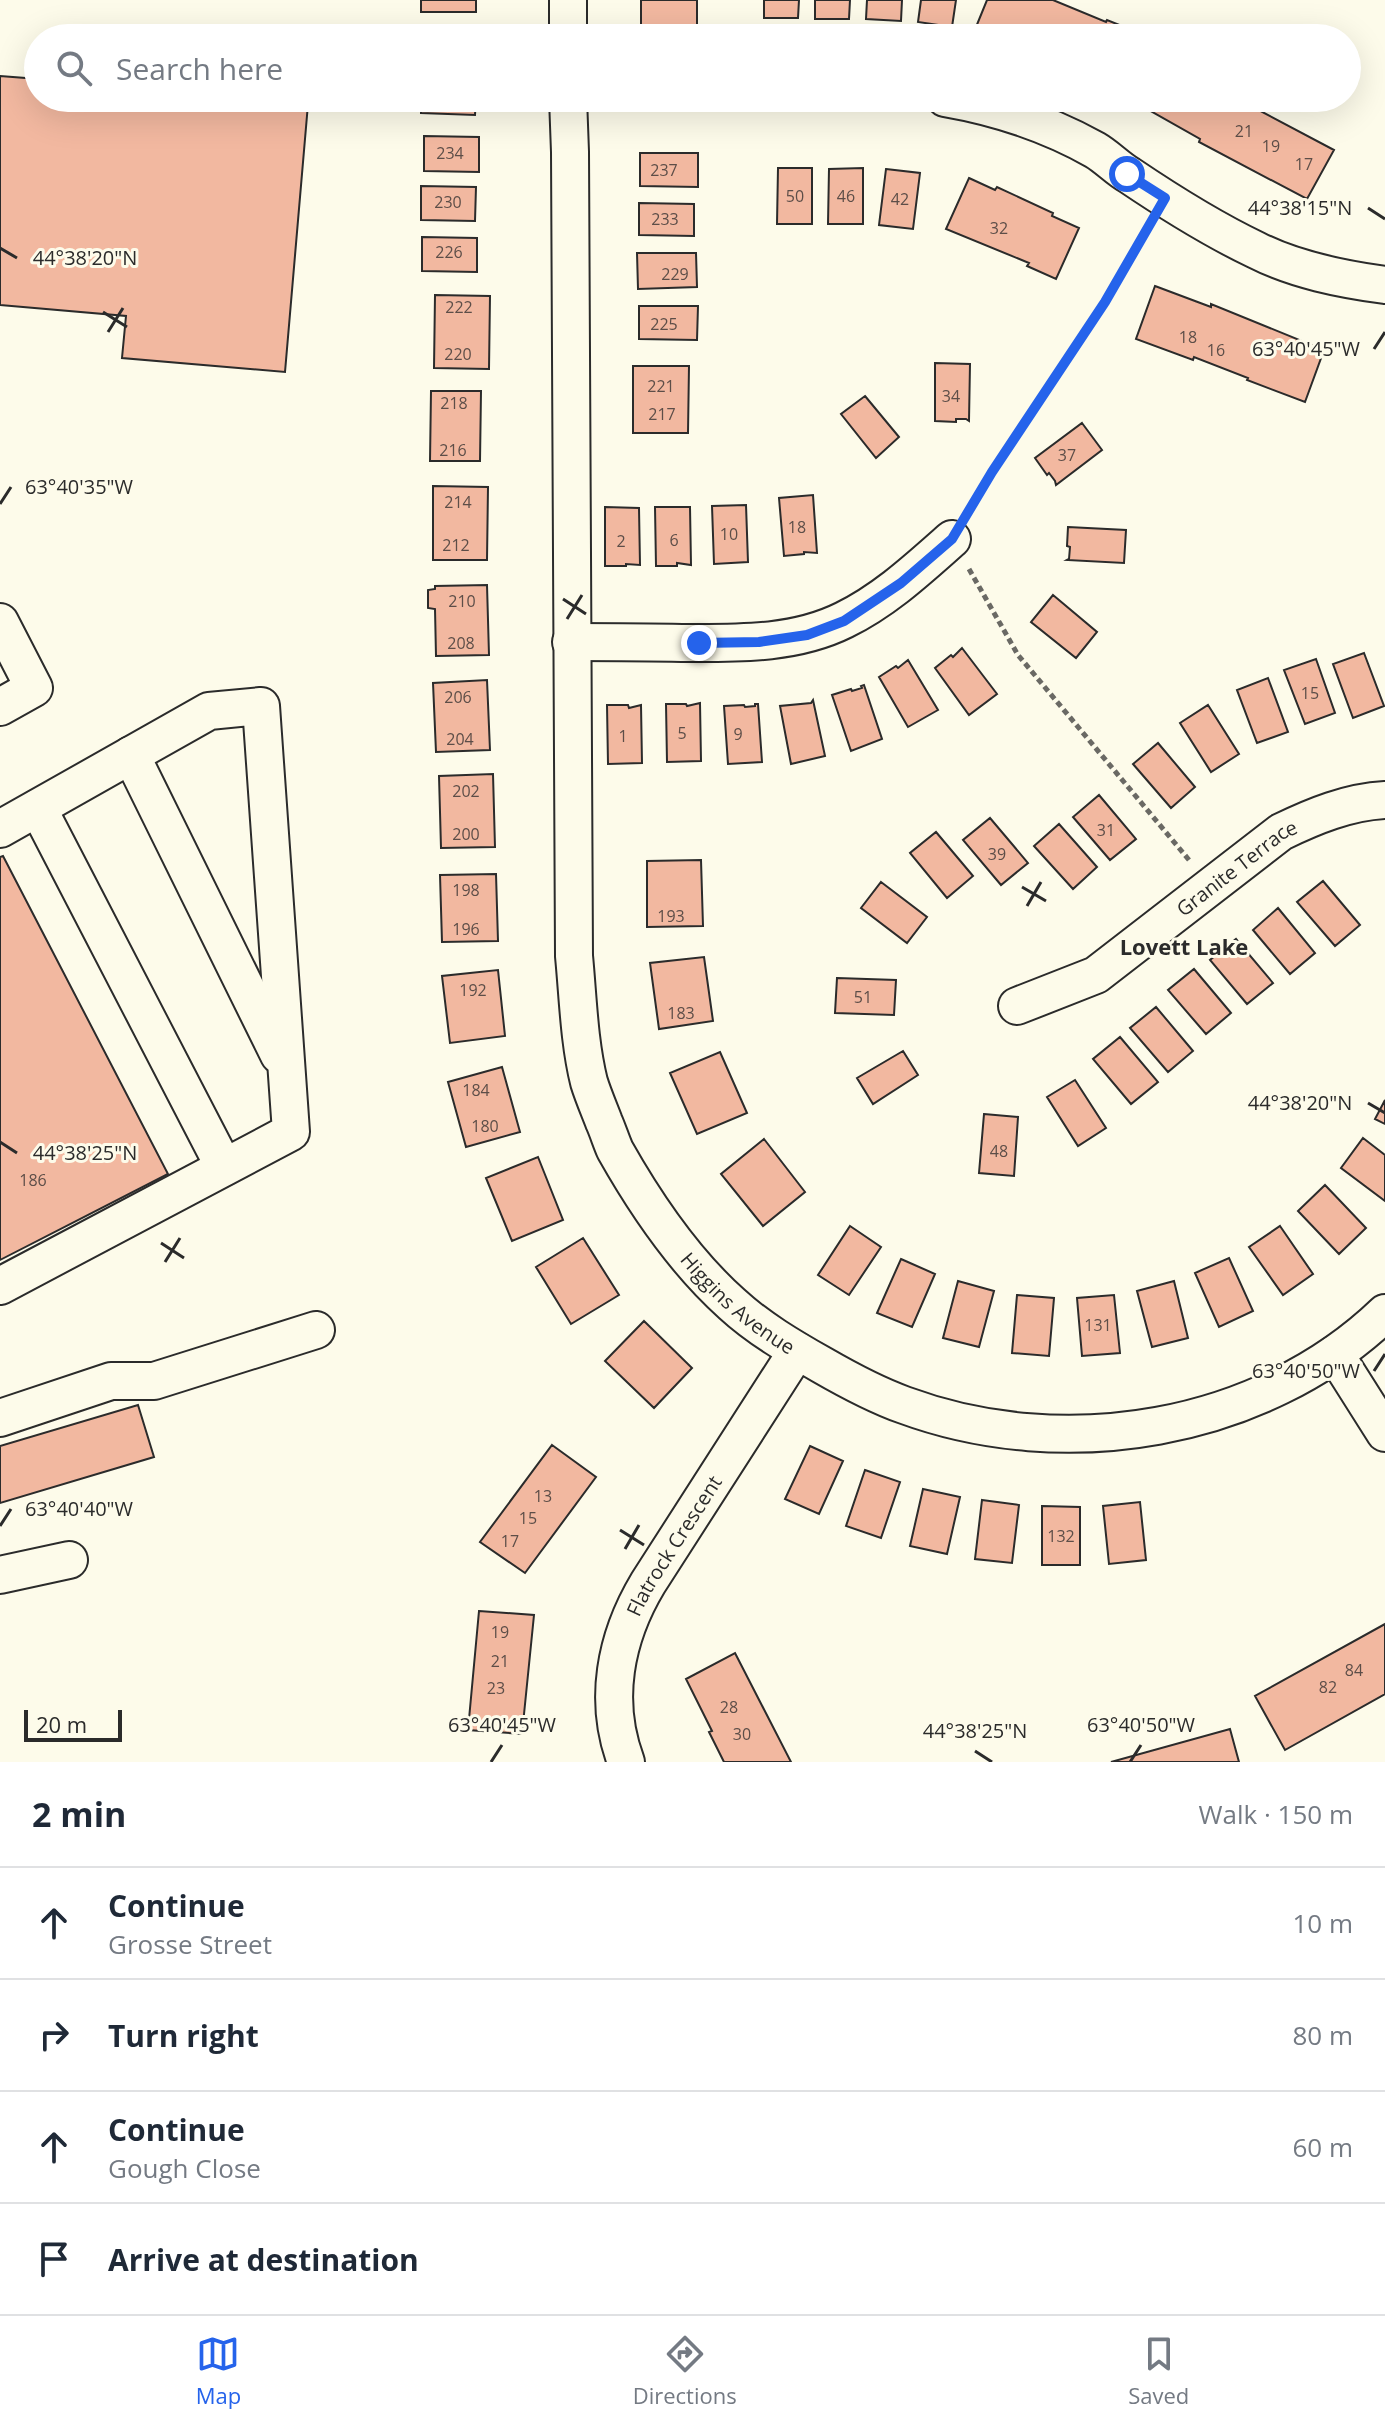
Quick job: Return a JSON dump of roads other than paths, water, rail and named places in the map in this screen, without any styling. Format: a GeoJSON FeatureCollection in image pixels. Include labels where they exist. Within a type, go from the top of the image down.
{"type":"FeatureCollection","features":[{"type":"Feature","properties":{"kind":"street"},"geometry":{"type":"LineString","coordinates":[[568,0],[568,24]]}},
{"type":"Feature","properties":{"kind":"street","name":"Higgins Avenue"},"geometry":{"type":"LineString","coordinates":[[569,112],[574,956],[589,1082],[614,1147],[654,1211],[688,1258],[733,1305],[797,1351],[903,1405],[986,1427],[1066,1434],[1136,1429],[1204,1415],[1269,1391],[1335,1354],[1385,1313]]}},
{"type":"Feature","properties":{"kind":"street"},"geometry":{"type":"LineString","coordinates":[[1003,112],[1066,135],[1098,151],[1165,198],[1257,251],[1321,273],[1385,285]]}},
{"type":"Feature","properties":{"kind":"street"},"geometry":{"type":"LineString","coordinates":[[571,642],[759,642],[807,635],[844,621],[876,601],[952,539]]}},
{"type":"Feature","properties":{"kind":"street"},"geometry":{"type":"LineString","coordinates":[[0,622],[34,688],[0,707]]}},
{"type":"Feature","properties":{"kind":"street"},"geometry":{"type":"LineString","coordinates":[[0,829],[209,711],[261,706],[291,1132],[0,1286]]}},
{"type":"Feature","properties":{"kind":"street"},"geometry":{"type":"LineString","coordinates":[[131,755],[286,1070]]}},
{"type":"Feature","properties":{"kind":"street","name":"Granite Terrace"},"geometry":{"type":"LineString","coordinates":[[1017,1006],[1096,975],[1281,832],[1363,801],[1385,800]]}},
{"type":"Feature","properties":{"kind":"street"},"geometry":{"type":"LineString","coordinates":[[38,808],[224,1167]]}},
{"type":"Feature","properties":{"kind":"street"},"geometry":{"type":"LineString","coordinates":[[0,1418],[111,1381],[154,1381],[316,1330]]}},
{"type":"Feature","properties":{"kind":"street","name":"Flatrock Crescent"},"geometry":{"type":"LineString","coordinates":[[626,1762],[618,1733],[614,1688],[618,1655],[627,1623],[648,1583],[797,1351]]}},
{"type":"Feature","properties":{"kind":"street"},"geometry":{"type":"LineString","coordinates":[[1335,1354],[1385,1433]]}},
{"type":"Feature","properties":{"kind":"street"},"geometry":{"type":"LineString","coordinates":[[0,1575],[69,1560]]}},
{"type":"Feature","properties":{"kind":"district","name":"Lovett Lake"},"geometry":{"type":"Point","coordinates":[1184,946]}}]}
